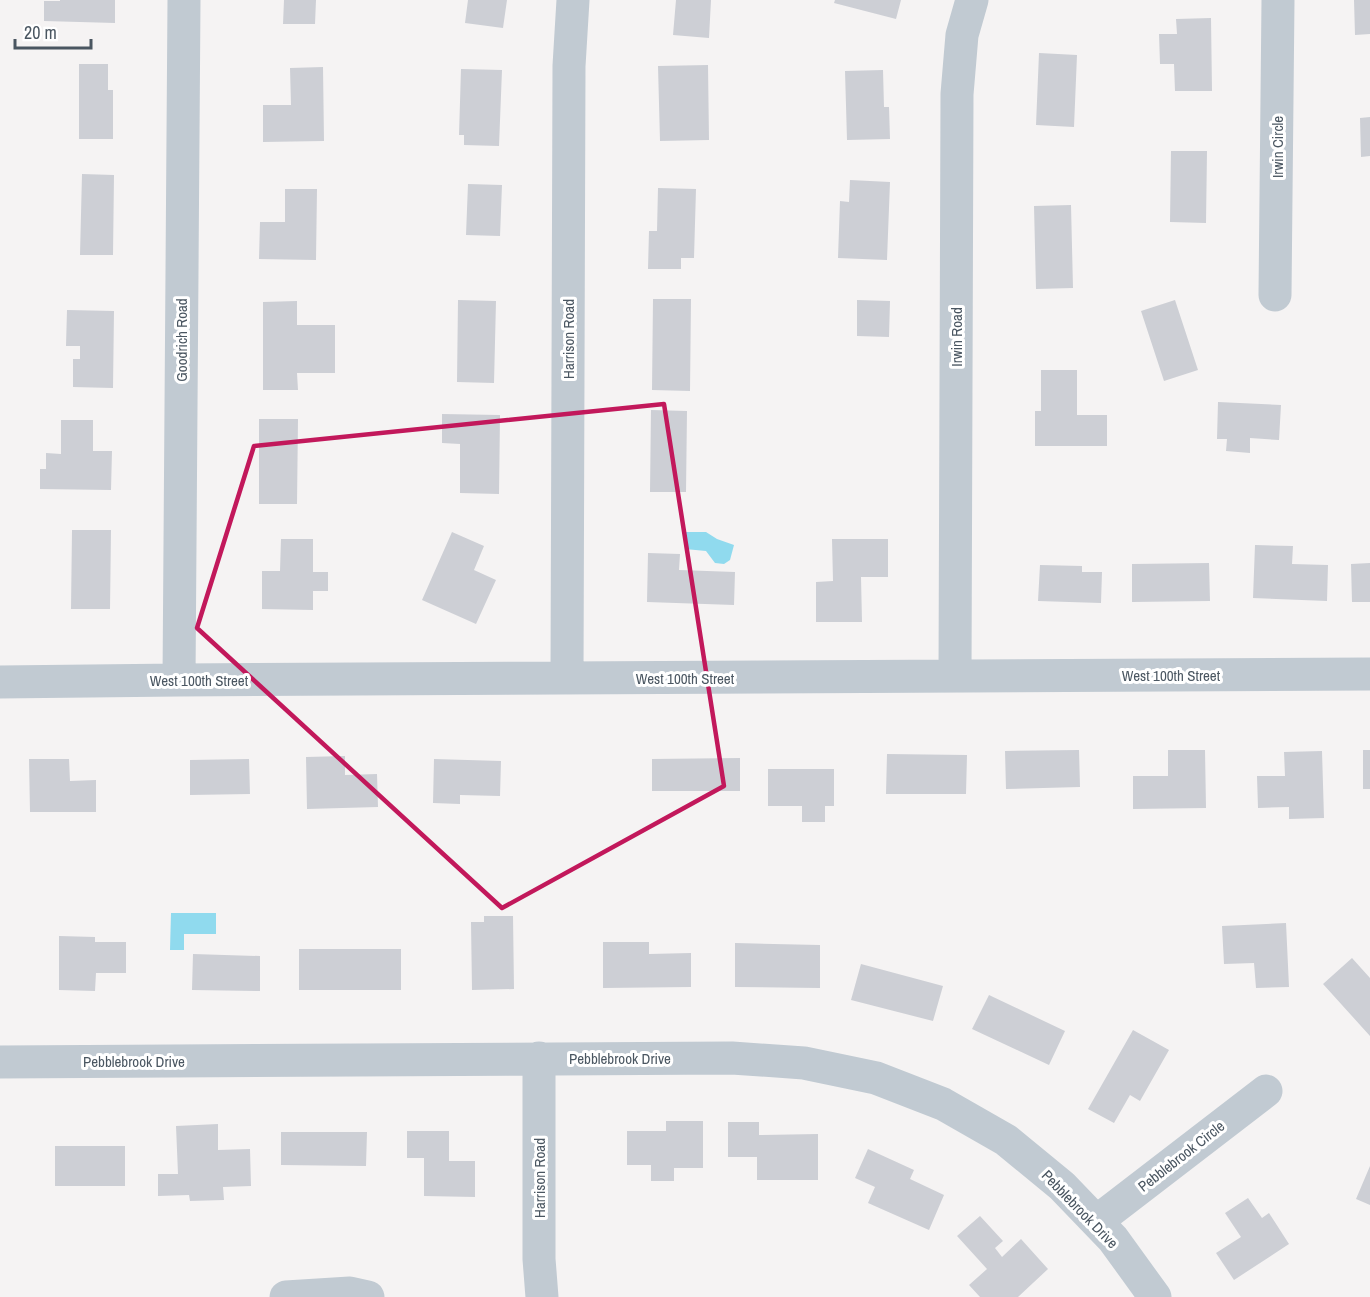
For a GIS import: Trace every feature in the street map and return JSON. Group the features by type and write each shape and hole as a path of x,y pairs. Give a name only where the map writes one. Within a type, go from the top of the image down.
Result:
{"street":[{"name":"Goodrich Road","path":"179,680 184,0"},
{"name":"Harrison Road","path":"567,678 569,66 573,0"},
{"name":"Irwin Road","path":"955,676 957,94 962,35 972,0"},
{"name":"Irwin Circle","path":"1275,295 1278,0"},
{"name":"West 100th Street","path":"0,682 1370,674"},
{"name":"Harrison Road","path":"539,1058 539,1259 542,1297"},
{"name":"Pebblebrook Drive","path":"0,1062 732,1058 804,1063 876,1078 943,1104 1006,1140 1062,1186 1097,1221 1155,1297"},
{"name":"Pebblebrook Circle","path":"1097,1221 1266,1091"},
{"path":"286,1297 350,1293 368,1297"}],"highlighted area":[{"path":"664,404 724,786 502,908 197,628 254,446"}],"water":[{"path":"686,532 706,532 734,545 730,560 724,564 715,563 706,551 685,549"},
{"path":"171,913 216,913 216,934 184,934 184,950 170,950"}],"building":[{"path":"115,0 115,23 44,21 44,1"},
{"path":"284,0 316,0 315,24 283,24"},
{"path":"468,0 507,0 503,28 465,23"},
{"path":"676,0 711,0 709,38 673,35"},
{"path":"835,0 901,0 896,19 834,3"},
{"path":"1354,0 1370,0 1370,34 1355,35"},
{"path":"1211,18 1212,91 1175,91 1174,64 1160,64 1159,34 1177,34 1176,19"},
{"path":"1039,53 1077,55 1074,127 1036,125"},
{"path":"79,64 108,64 108,90 113,90 113,139 79,139"},
{"path":"708,65 709,140 660,141 658,66"},
{"path":"323,67 324,141 263,142 263,105 291,105 290,68"},
{"path":"461,69 502,70 499,146 464,145 464,135 459,135"},
{"path":"883,70 884,107 889,107 890,139 847,140 845,71"},
{"path":"1370,117 1370,156 1361,157 1360,118"},
{"path":"1171,151 1207,151 1206,223 1170,222"},
{"path":"82,174 114,175 113,255 80,255"},
{"path":"850,180 890,182 887,260 838,258 840,201 849,202"},
{"path":"468,184 502,185 500,236 466,235"},
{"path":"658,188 696,189 694,258 681,258 681,269 648,269 649,231 657,231"},
{"path":"285,189 317,189 316,260 259,259 260,222 285,222"},
{"path":"1071,205 1073,288 1036,289 1034,206"},
{"path":"653,299 691,299 690,391 652,390"},
{"path":"458,300 496,301 494,383 457,382"},
{"path":"857,300 890,301 889,337 857,336"},
{"path":"1175,300 1198,370 1164,381 1141,311"},
{"path":"297,301 297,325 335,325 335,373 297,373 298,390 263,390 263,302"},
{"path":"67,310 114,311 113,388 73,387 73,359 80,359 80,346 66,346"},
{"path":"1041,370 1077,370 1077,415 1107,415 1107,446 1035,446 1035,411 1041,411"},
{"path":"1218,402 1281,405 1279,440 1250,438 1250,453 1226,451 1227,439 1217,439"},
{"path":"651,410 687,411 686,492 650,492"},
{"path":"442,414 500,415 499,494 460,493 460,444 442,443"},
{"path":"259,419 298,419 297,504 259,504"},
{"path":"61,420 93,420 93,451 112,451 111,490 40,489 40,469 46,469 46,453 61,454"},
{"path":"72,530 111,530 110,609 71,609"},
{"path":"452,532 484,546 474,570 496,580 476,624 422,600"},
{"path":"281,539 313,539 313,572 328,572 328,591 313,591 313,610 262,609 262,571 280,571"},
{"path":"832,539 888,539 888,577 861,577 862,622 816,622 816,582 833,581"},
{"path":"1255,545 1293,546 1292,564 1328,565 1327,601 1253,598"},
{"path":"648,553 680,554 679,570 735,572 734,605 647,602"},
{"path":"1209,563 1210,601 1132,602 1132,564"},
{"path":"1370,563 1370,602 1352,602 1351,564"},
{"path":"1040,565 1082,566 1082,572 1102,572 1101,603 1038,601"},
{"path":"1079,750 1080,787 1006,789 1005,751"},
{"path":"1168,750 1205,750 1206,808 1133,809 1133,776 1168,776"},
{"path":"1363,750 1370,750 1370,789 1363,789"},
{"path":"1322,751 1324,818 1289,819 1289,807 1258,808 1257,776 1285,776 1284,752"},
{"path":"887,754 967,755 966,794 886,794"},
{"path":"345,756 345,775 377,774 378,807 307,809 306,757"},
{"path":"740,758 740,791 652,791 652,759"},
{"path":"29,759 69,759 70,781 96,780 96,812 30,812"},
{"path":"249,759 250,794 190,795 190,760"},
{"path":"434,759 501,761 500,796 460,795 460,804 433,803"},
{"path":"768,769 834,769 834,806 825,806 825,822 802,822 802,806 768,806"},
{"path":"484,916 513,916 514,989 472,990 471,922 484,922"},
{"path":"1286,923 1289,987 1256,988 1254,963 1224,964 1222,926"},
{"path":"59,936 95,937 95,942 126,942 126,973 96,973 95,991 59,990"},
{"path":"603,942 649,942 649,954 691,953 691,987 603,988"},
{"path":"735,943 820,945 820,988 735,987"},
{"path":"299,949 401,949 401,990 299,990"},
{"path":"193,954 260,956 260,991 192,990"},
{"path":"1352,958 1370,978 1370,1036 1323,984"},
{"path":"861,964 943,986 933,1021 851,1000"},
{"path":"989,995 1065,1031 1049,1065 972,1029"},
{"path":"1133,1030 1169,1050 1140,1101 1130,1095 1114,1123 1088,1109"},
{"path":"666,1121 703,1121 703,1168 674,1168 674,1181 651,1181 651,1165 627,1165 627,1131 666,1131"},
{"path":"728,1122 759,1122 759,1135 818,1134 818,1180 757,1180 757,1157 728,1157"},
{"path":"218,1124 218,1150 250,1149 251,1186 223,1187 224,1200 190,1201 189,1195 158,1196 158,1174 178,1174 176,1126"},
{"path":"407,1131 449,1131 449,1161 475,1161 475,1197 424,1196 424,1158 407,1158"},
{"path":"281,1132 367,1132 366,1166 281,1165"},
{"path":"55,1146 125,1146 125,1186 55,1186"},
{"path":"868,1149 914,1170 910,1179 944,1195 929,1230 868,1203 875,1187 855,1178"},
{"path":"1370,1166 1370,1205 1356,1199"},
{"path":"1248,1198 1262,1218 1269,1213 1289,1244 1234,1280 1216,1253 1241,1237 1225,1213"},
{"path":"980,1216 1003,1241 995,1248 1002,1257 1021,1239 1048,1269 1018,1297 980,1297 969,1285 987,1269 957,1236"}]}
